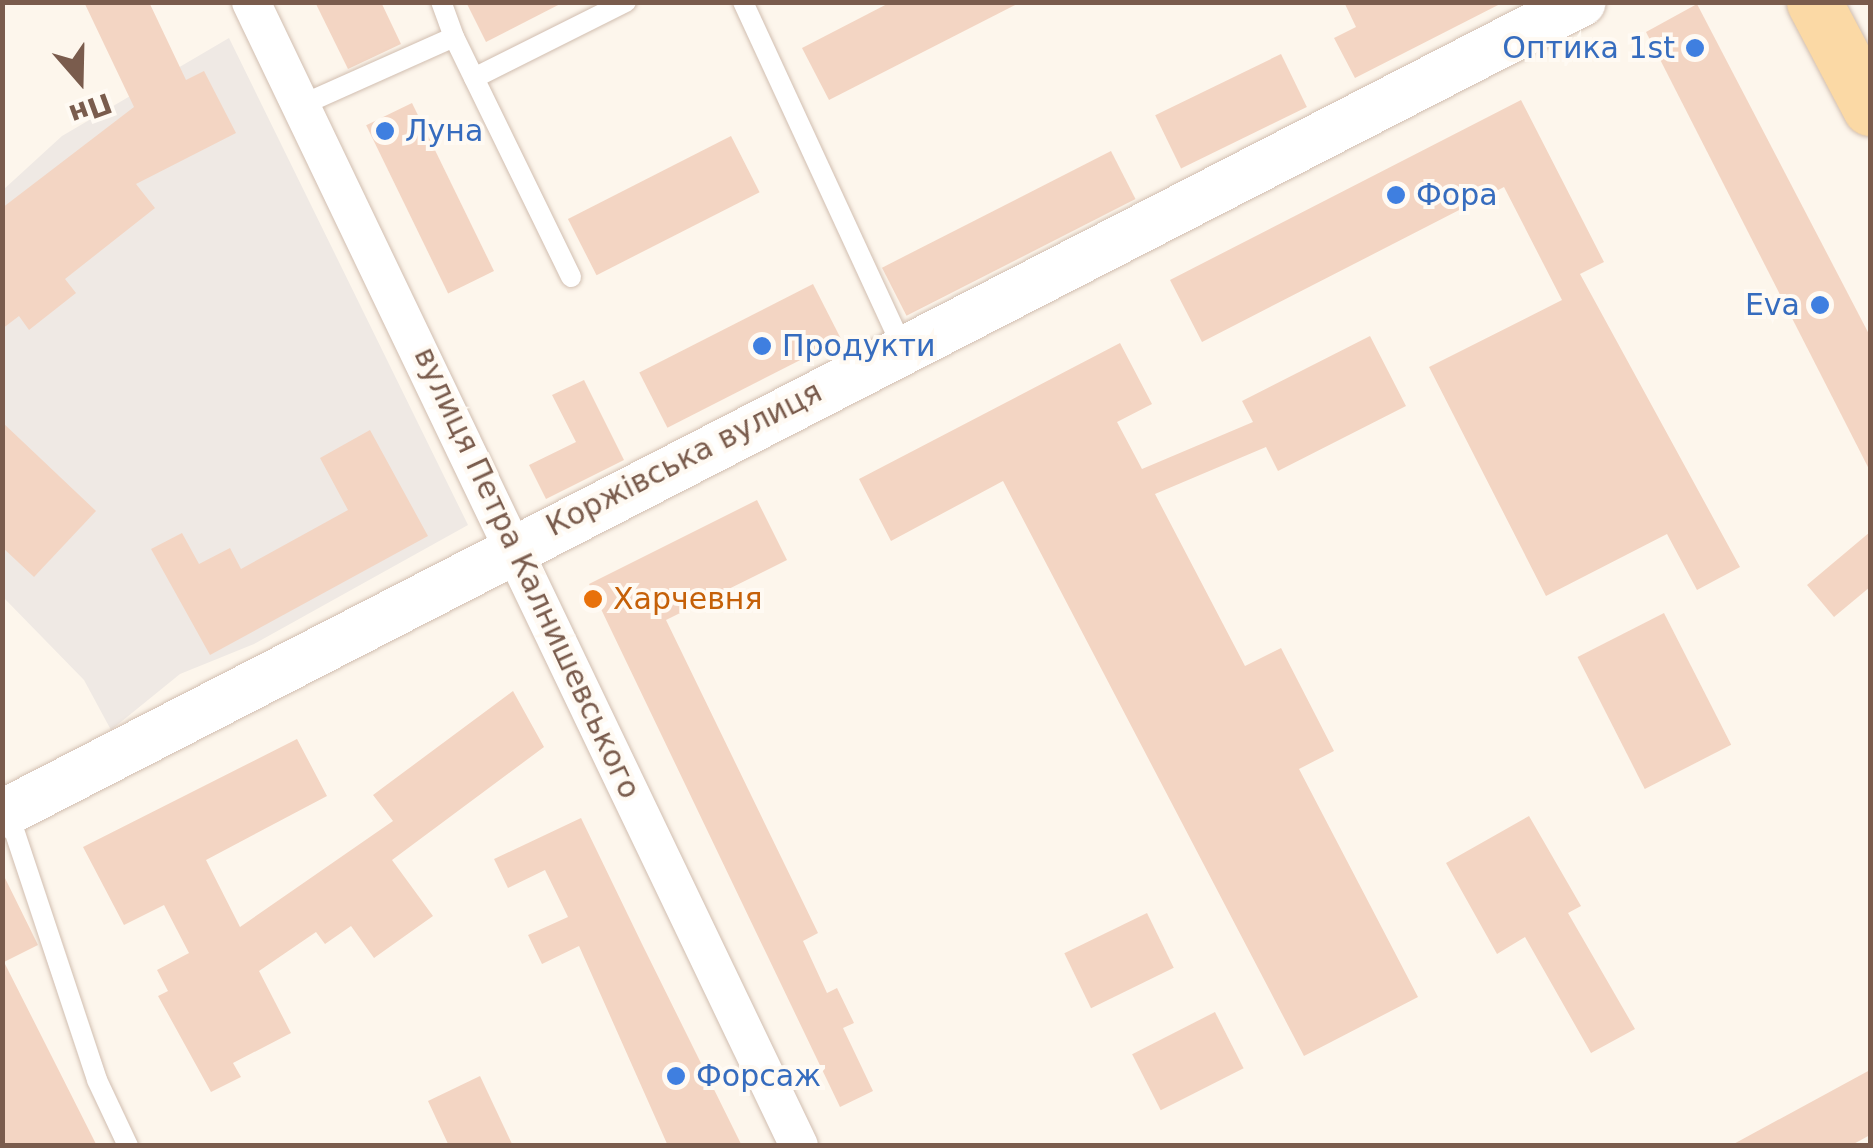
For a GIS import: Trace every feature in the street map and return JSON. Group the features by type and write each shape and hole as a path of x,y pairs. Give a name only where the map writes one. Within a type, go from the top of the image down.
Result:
{"main road":[{"path":"1814,2 1870,108"}],"street":[{"name":"вулиця Петра Калнишевського","path":"252,2 799,1146"},
{"name":"Коржівська вулиця","path":"5,813 514,546 1582,2"}],"lane":[{"path":"441,2 454,37 571,277"},
{"path":"474,78 626,2"},
{"path":"743,2 903,348"},
{"path":"304,104 454,37"},
{"path":"5,813 96,1080 128,1146"}],"shaded area":[{"path":"229,38 468,525 254,644 180,674 111,730 84,680 3,597 3,190 62,136"}],"building":[{"path":"84,2 149,2 186,80 204,71 236,133 136,184 155,208 65,279 76,293 29,330 19,316 2,329 2,208 134,107"},
{"path":"315,2 381,2 401,44 348,69"},
{"path":"466,2 564,2 486,42"},
{"path":"891,2 1021,2 829,100 802,48"},
{"path":"1344,2 1504,2 1355,78 1334,38 1356,27"},
{"path":"1697,4 1870,336 1870,471 1646,32"},
{"path":"1281,54 1307,107 1181,168 1155,115"},
{"path":"1521,100 1604,262 1580,274 1740,567 1697,590 1667,534 1546,596 1429,367 1562,300 1504,187 1202,342 1170,280"},
{"path":"412,103 494,271 448,293 366,125"},
{"path":"731,136 760,192 597,275 568,219"},
{"path":"1111,151 1136,199 907,316 882,268"},
{"path":"813,284 841,339 667,428 639,373"},
{"path":"1370,336 1406,406 1278,471 1266,447 1155,494 1245,666 1281,648 1334,751 1299,769 1418,997 1304,1056 1003,481 891,541 859,479 1120,343 1152,404 1117,422 1142,469 1253,422 1242,401"},
{"path":"584,380 624,460 546,499 529,465 576,442 552,395"},
{"path":"2,422 96,511 34,577 2,547"},
{"path":"370,430 428,536 210,655 151,549 182,533 199,564 230,548 241,569 348,510 320,458"},
{"path":"757,500 787,560 666,620 818,933 803,941 827,993 837,988 854,1023 843,1028 873,1091 840,1107 589,584"},
{"path":"1870,532 1870,587 1834,617 1807,585"},
{"path":"1664,613 1731,745 1645,789 1578,657"},
{"path":"513,691 544,747 392,860 433,916 374,958 351,926 325,944 316,932 259,971 291,1033 233,1063 241,1077 211,1092 158,996 168,991 157,970 189,953 164,905 124,925 83,847 297,739 327,796 206,860 240,927 393,821 373,795"},
{"path":"1529,816 1581,906 1568,913 1635,1029 1591,1053 1525,937 1497,954 1446,863"},
{"path":"581,818 742,1146 668,1146 579,946 542,964 528,935 568,917 545,870 508,888 494,859"},
{"path":"2,872 38,945 4,962 97,1146 2,1146"},
{"path":"1147,913 1174,968 1091,1008 1064,953"},
{"path":"1215,1012 1244,1068 1161,1110 1132,1054"},
{"path":"1870,1070 1870,1135 1850,1146 1730,1146"},
{"path":"480,1076 513,1146 449,1146 428,1101"}],"place":[{"name":"Оптика 1st","path":"1695,48"},
{"name":"Луна","path":"385,131"},
{"name":"Фора","path":"1396,195"},
{"name":"Eva","path":"1820,305"},
{"name":"Продукти","path":"762,346"},
{"name":"Харчевня","path":"593,599"},
{"name":"Форсаж","path":"676,1076"}]}
